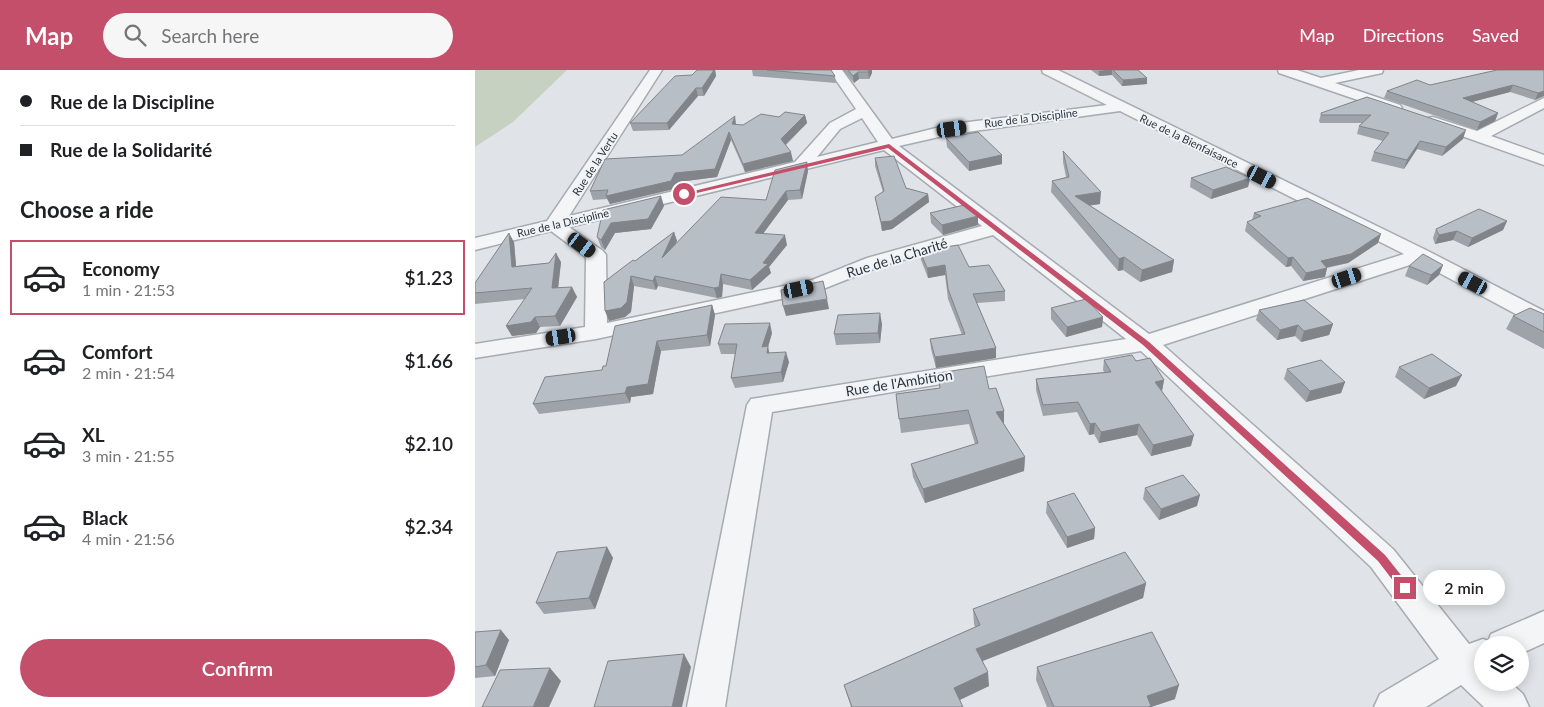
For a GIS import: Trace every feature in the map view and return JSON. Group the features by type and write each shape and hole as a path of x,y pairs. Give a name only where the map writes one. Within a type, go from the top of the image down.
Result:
{"street":[{"name":"Rue de la Vertu","path":"555,226 656,70"},
{"path":"835,70 889,146 1146,344 1382,558 1474,666"},
{"name":"Rue de la Bienfaisance","path":"1048,70 1421,255 1544,320"},
{"path":"1284,70 1404,111"},
{"path":"1319,82 1377,70"},
{"path":"1480,136 1544,102"},
{"name":"Rue de la Discipline","path":"475,244 801,165 889,146 952,129 1122,107"},
{"path":"801,165 835,126 864,111"},
{"path":"1423,117 1544,160"},
{"path":"555,226 596,255 596,332"},
{"name":"Rue de la Charité","path":"475,351 596,332 817,285 874,262 996,228"},
{"name":"Rue de l'Ambition","path":"706,707 760,405 1146,344 1421,255"},
{"path":"1522,636 1544,626"},
{"path":"1393,707 1474,673"},
{"path":"1496,691 1510,707"}],"green space":[{"path":"475,70 567,70 513,122 475,147"}],"building":[{"path":"697,70 714,70 702,88 696,88 667,123 630,123 675,76 692,75"},
{"path":"767,70 831,70 835,76"},
{"path":"848,70 869,70 868,72 858,72 853,76"},
{"path":"1113,70 1138,70 1147,78 1123,80"},
{"path":"1497,70 1544,70 1544,91 1538,93 1513,85 1463,98 1498,113 1480,122 1387,91 1417,80 1430,85"},
{"path":"1367,97 1466,130 1446,147 1420,141 1407,160 1374,152 1389,133 1359,126 1371,115 1322,115 1321,113"},
{"path":"785,112 805,115 781,139 791,152 743,164 729,132 715,169 675,173 671,181 606,196 608,190 590,191 605,159 682,155 735,116 732,124 743,125 761,114 779,117"},
{"path":"978,132 1002,155 969,162 946,138"},
{"path":"1063,151 1101,192 1075,196 1174,260 1142,270 1124,257 1119,259 1052,181 1069,177"},
{"path":"894,156 906,188 928,194 891,221 881,222 875,197 884,191 875,158"},
{"path":"807,162 800,190 786,191 755,233 785,235 763,263 768,264 750,280 721,274 719,287 714,288 655,276 653,281 631,276 627,302 621,308 605,311 604,282 633,260 635,261 674,232 662,258 721,197 766,200 775,170"},
{"path":"1226,167 1250,178 1213,190 1191,178"},
{"path":"661,196 648,219 611,223 601,240 597,237 603,210"},
{"path":"1307,198 1381,234 1351,254 1321,261 1327,268 1306,273 1293,257 1288,258 1247,222 1261,216 1254,213"},
{"path":"964,205 978,216 942,225 930,213"},
{"path":"1479,209 1507,221 1472,238 1457,231 1439,235 1436,229"},
{"path":"509,233 512,267 549,263 556,253 552,288 572,287 555,316 535,317 531,322 506,326 532,288 475,293 475,283"},
{"path":"958,245 969,267 989,265 1005,291 973,294 996,348 935,357 930,339 965,334 948,289 945,265 927,268 920,251"},
{"path":"1423,254 1443,265 1431,275 1409,266"},
{"path":"823,281 827,299 783,306 781,290"},
{"path":"1086,299 1103,317 1067,327 1051,308"},
{"path":"1304,300 1333,324 1304,331 1298,325 1280,330 1259,310"},
{"path":"712,305 707,335 657,341 648,384 627,387 625,393 533,404 545,377 602,370 603,366 606,366 615,326"},
{"path":"1530,308 1544,314 1544,332 1513,316"},
{"path":"880,313 878,333 834,334 838,315"},
{"path":"770,323 762,347 768,346 767,353 786,352 781,372 731,378 737,344 718,344 725,324"},
{"path":"1432,354 1462,375 1429,388 1399,367"},
{"path":"1132,355 1136,361 1150,358 1164,380 1155,382 1194,435 1153,445 1139,424 1101,432 1095,423 1090,424 1078,402 1043,405 1036,379 1111,372 1104,360"},
{"path":"1321,360 1345,382 1310,391 1287,369"},
{"path":"984,366 989,389 996,388 1004,411 996,412 1025,457 923,489 911,464 978,443 968,410 899,419 896,394 940,388 938,373"},
{"path":"1183,475 1200,495 1161,509 1145,488"},
{"path":"1074,493 1095,528 1067,537 1047,502"},
{"path":"607,547 589,598 536,603 557,552"},
{"path":"1125,552 1146,583 976,649 988,672 954,688 963,707 852,707 844,685 980,625 973,609"},
{"path":"501,630 486,665 475,667 475,632"},
{"path":"1152,632 1179,685 1147,696 1151,706 1148,707 1054,707 1037,667"},
{"path":"684,654 672,707 594,707 608,661"},
{"path":"550,668 533,707 482,707 500,670"}],"route":[{"path":"684,194 801,165 889,146 1146,344 1382,558 1405,588"}]}
